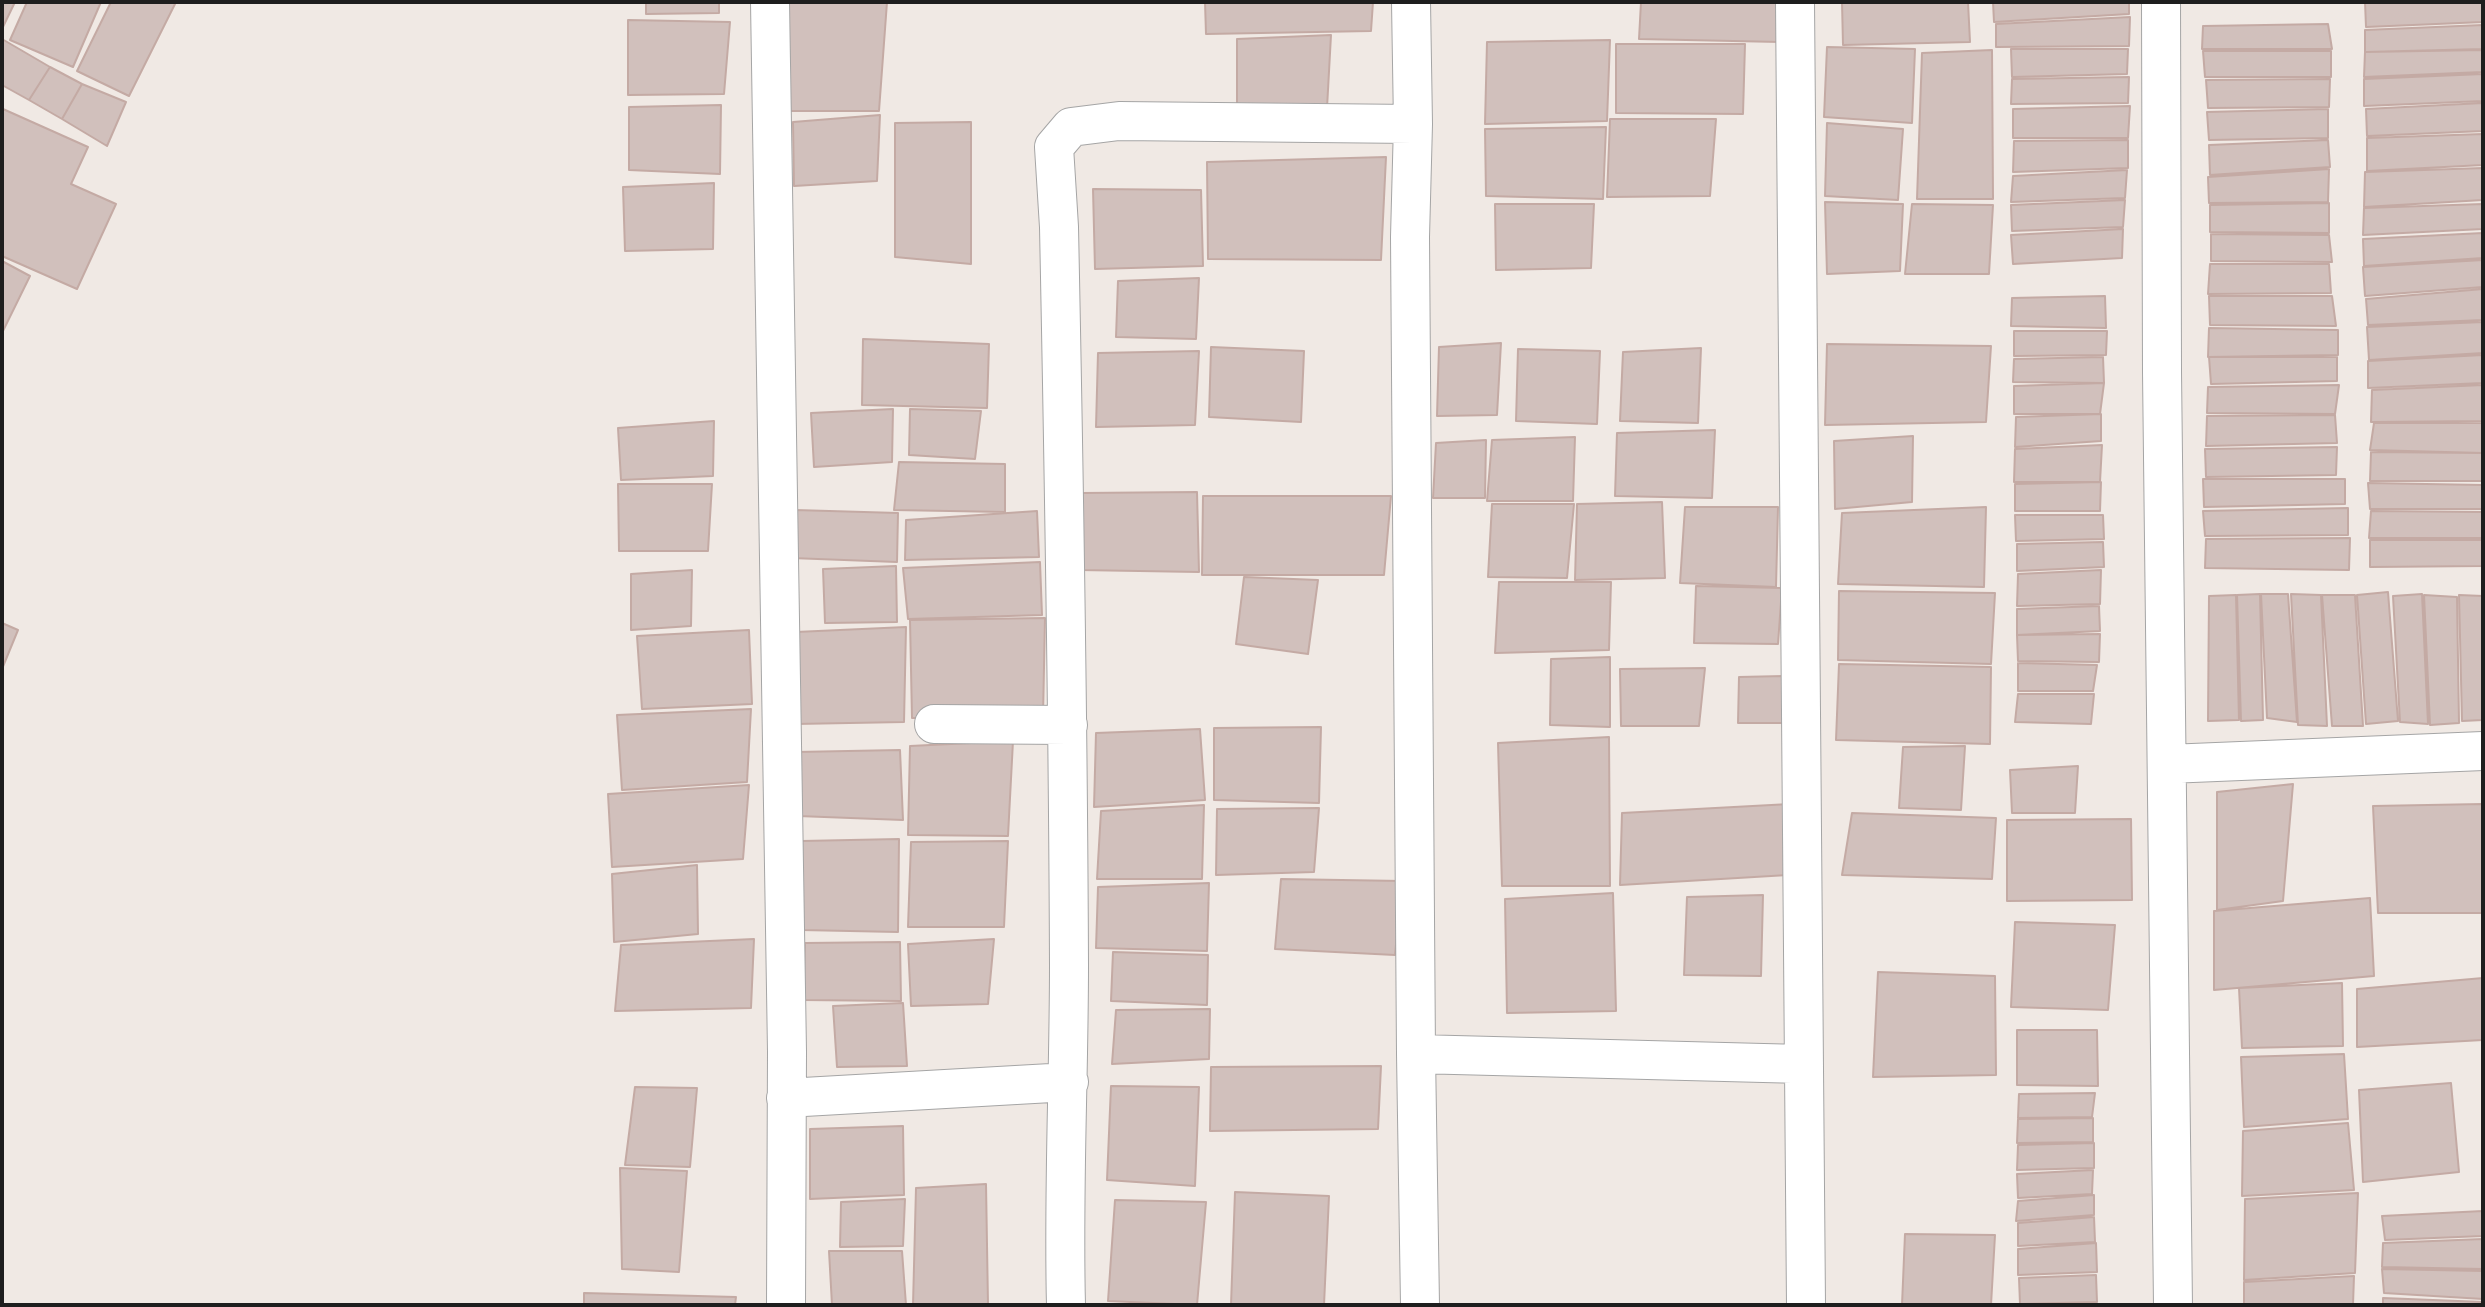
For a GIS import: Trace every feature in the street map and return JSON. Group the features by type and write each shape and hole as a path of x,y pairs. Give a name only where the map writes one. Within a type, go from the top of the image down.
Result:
{"street":[{"path":"770,2 786,1098 786,1305"},
{"path":"1411,2 1413,124 1410,251 1420,1305"},
{"path":"1795,2 1806,1305"},
{"path":"2161,2 2162,372 2173,1305"},
{"path":"1066,1305 1069,1082 1068,725 1059,227 1054,147 1071,127 1119,121 1413,124"},
{"path":"934,724 1068,725"},
{"path":"2168,764 2483,751"},
{"path":"1416,1054 1802,1064"},
{"path":"786,1098 1069,1082"}],"building":[{"path":"2,2 15,2 2,29"},
{"path":"27,2 101,2 73,67 10,40"},
{"path":"111,2 176,2 129,96 77,71"},
{"path":"646,2 719,2 719,13 646,14"},
{"path":"784,2 887,2 879,111 786,111"},
{"path":"1205,2 1373,2 1371,31 1206,34"},
{"path":"1641,2 1780,2 1780,42 1639,39"},
{"path":"1842,2 1968,2 1970,42 1843,45"},
{"path":"1993,2 2129,2 2129,14 1994,22"},
{"path":"2365,2 2483,2 2483,22 2366,27"},
{"path":"2130,17 2129,46 1996,47 1996,24"},
{"path":"628,20 730,22 724,94 628,95"},
{"path":"2328,24 2332,49 2202,49 2203,26"},
{"path":"2483,25 2483,49 2365,52 2365,30"},
{"path":"1331,35 1327,108 1237,104 1237,39"},
{"path":"2,39 50,67 29,100 2,85"},
{"path":"1610,40 1607,121 1485,124 1487,42"},
{"path":"1616,44 1745,44 1743,114 1616,113"},
{"path":"1827,47 1915,49 1912,123 1824,117"},
{"path":"2011,49 2128,49 2127,74 2012,77"},
{"path":"1992,50 1993,199 1917,199 1922,53"},
{"path":"2483,50 2483,72 2364,77 2365,52"},
{"path":"2203,51 2331,51 2331,77 2205,77"},
{"path":"50,67 82,84 62,119 29,100"},
{"path":"2483,74 2483,101 2364,106 2364,79"},
{"path":"2129,77 2128,103 2011,104 2012,79"},
{"path":"2330,79 2329,107 2208,108 2206,80"},
{"path":"82,84 126,102 107,146 62,119"},
{"path":"2483,103 2483,131 2367,136 2366,109"},
{"path":"721,105 720,174 629,170 629,107"},
{"path":"2130,106 2128,138 2013,138 2013,109"},
{"path":"3,109 88,147 71,184 116,204 77,289 2,256"},
{"path":"2328,109 2328,138 2209,140 2207,112"},
{"path":"880,115 877,181 794,186 793,122"},
{"path":"1610,119 1716,119 1710,196 1607,197"},
{"path":"971,122 971,264 895,257 895,123"},
{"path":"1827,123 1903,129 1898,200 1825,196"},
{"path":"1606,127 1603,199 1486,196 1485,129"},
{"path":"2483,134 2483,165 2367,171 2367,138"},
{"path":"2128,140 2128,168 2013,172 2014,141"},
{"path":"2328,140 2330,167 2210,175 2209,145"},
{"path":"1386,157 1381,260 1208,259 1207,162"},
{"path":"2483,168 2483,200 2364,207 2365,172"},
{"path":"2329,169 2328,202 2209,203 2208,177"},
{"path":"2127,170 2125,198 2011,202 2013,176"},
{"path":"714,183 713,249 625,251 623,187"},
{"path":"1093,189 1201,190 1203,266 1095,269"},
{"path":"2125,200 2123,227 2012,231 2011,205"},
{"path":"1825,202 1903,204 1900,271 1827,274"},
{"path":"2329,203 2329,233 2210,232 2210,205"},
{"path":"1495,204 1594,204 1591,268 1496,270"},
{"path":"1912,204 1993,205 1989,274 1905,274"},
{"path":"2483,204 2483,229 2363,235 2364,208"},
{"path":"2123,229 2122,258 2013,264 2011,235"},
{"path":"2483,233 2483,258 2364,266 2363,239"},
{"path":"2211,234 2329,235 2332,262 2211,261"},
{"path":"2483,260 2483,287 2365,296 2363,267"},
{"path":"2,261 30,276 2,333"},
{"path":"2210,264 2329,264 2331,293 2208,294"},
{"path":"1199,278 1196,339 1116,337 1118,281"},
{"path":"2483,289 2483,320 2368,325 2366,299"},
{"path":"2105,296 2106,328 2011,326 2012,298"},
{"path":"2209,296 2332,296 2336,326 2210,325"},
{"path":"2483,322 2483,353 2369,360 2367,327"},
{"path":"2209,328 2338,330 2338,355 2208,357"},
{"path":"2014,331 2107,331 2106,355 2014,356"},
{"path":"863,339 989,344 987,408 862,405"},
{"path":"1501,343 1497,415 1437,416 1439,347"},
{"path":"1827,344 1991,346 1986,422 1825,425"},
{"path":"1211,347 1304,351 1301,422 1209,417"},
{"path":"1701,348 1698,423 1620,421 1623,352"},
{"path":"1518,349 1600,351 1597,424 1516,421"},
{"path":"1199,351 1195,425 1096,427 1098,353"},
{"path":"2483,355 2483,383 2368,388 2368,361"},
{"path":"2103,357 2104,383 2013,382 2014,359"},
{"path":"2209,357 2337,357 2337,381 2211,384"},
{"path":"2104,383 2100,414 2014,414 2014,386"},
{"path":"2339,385 2335,414 2207,413 2208,387"},
{"path":"2483,385 2483,421 2371,422 2372,390"},
{"path":"893,409 892,462 814,467 811,413"},
{"path":"910,409 981,411 975,459 909,455"},
{"path":"2101,414 2101,441 2015,447 2016,417"},
{"path":"2335,415 2337,443 2206,446 2207,416"},
{"path":"714,421 713,476 621,480 618,428"},
{"path":"2374,423 2483,423 2483,453 2370,450"},
{"path":"1715,430 1712,498 1615,496 1617,433"},
{"path":"1913,436 1912,502 1835,509 1834,441"},
{"path":"1575,437 1573,501 1487,501 1492,440"},
{"path":"1486,440 1485,498 1433,498 1436,443"},
{"path":"2102,445 2100,482 2014,482 2015,449"},
{"path":"2337,447 2336,475 2206,477 2205,449"},
{"path":"2371,452 2483,453 2483,481 2370,481"},
{"path":"899,462 1005,464 1005,512 894,510"},
{"path":"2203,479 2345,479 2345,504 2204,507"},
{"path":"2101,482 2100,511 2015,511 2015,484"},
{"path":"2368,483 2483,485 2483,509 2370,509"},
{"path":"618,484 712,484 708,551 619,551"},
{"path":"1197,492 1199,572 1079,570 1082,493"},
{"path":"1203,496 1391,496 1384,575 1202,575"},
{"path":"1662,502 1665,578 1575,580 1577,504"},
{"path":"1492,504 1574,504 1567,578 1488,577"},
{"path":"1685,507 1778,507 1776,587 1680,583"},
{"path":"1986,507 1984,587 1838,584 1842,513"},
{"path":"2348,508 2348,535 2205,536 2203,511"},
{"path":"795,510 898,513 897,562 791,558"},
{"path":"1037,511 1039,557 905,560 906,520"},
{"path":"2371,511 2483,512 2483,538 2369,538"},
{"path":"2015,515 2103,515 2104,539 2016,541"},
{"path":"2350,538 2349,570 2205,568 2206,539"},
{"path":"2370,540 2483,540 2483,566 2370,567"},
{"path":"2103,542 2104,567 2017,571 2017,544"},
{"path":"1040,562 1042,615 908,619 903,568"},
{"path":"896,566 897,622 825,623 823,569"},
{"path":"692,570 691,626 631,630 631,574"},
{"path":"2101,570 2100,604 2017,606 2018,574"},
{"path":"1244,577 1318,580 1308,654 1236,644"},
{"path":"1499,582 1611,582 1609,650 1495,653"},
{"path":"1696,586 1782,588 1778,644 1694,643"},
{"path":"1839,591 1995,593 1991,664 1838,660"},
{"path":"2388,592 2398,721 2366,724 2357,595"},
{"path":"2260,594 2263,720 2241,721 2237,595"},
{"path":"2261,594 2288,594 2297,722 2267,718"},
{"path":"2291,594 2321,595 2327,726 2298,725"},
{"path":"2422,594 2428,724 2400,722 2393,596"},
{"path":"2236,595 2239,720 2208,721 2209,596"},
{"path":"2322,595 2355,595 2363,726 2332,726"},
{"path":"2424,595 2457,597 2459,723 2430,725"},
{"path":"2459,595 2483,596 2483,720 2462,721"},
{"path":"2099,606 2100,631 2017,635 2017,609"},
{"path":"1045,618 1043,717 912,718 910,620"},
{"path":"2,623 18,630 2,669"},
{"path":"906,627 904,722 795,724 796,632"},
{"path":"749,630 752,704 642,709 637,636"},
{"path":"2100,634 2099,662 2018,661 2017,635"},
{"path":"1610,657 1610,727 1550,725 1551,659"},
{"path":"2018,663 2097,665 2093,691 2018,691"},
{"path":"1839,664 1991,667 1990,744 1836,740"},
{"path":"1705,668 1699,726 1621,726 1620,669"},
{"path":"1784,676 1785,723 1738,723 1739,677"},
{"path":"2018,694 2094,694 2091,724 2015,722"},
{"path":"751,709 747,782 622,790 617,715"},
{"path":"1321,727 1319,803 1214,800 1214,728"},
{"path":"1200,729 1205,800 1094,807 1096,733"},
{"path":"1609,737 1610,886 1502,886 1498,743"},
{"path":"1013,741 1008,836 908,835 910,746"},
{"path":"1965,746 1961,810 1899,808 1903,747"},
{"path":"900,750 903,820 798,816 796,752"},
{"path":"2078,766 2075,813 2012,813 2010,770"},
{"path":"2293,784 2283,901 2217,910 2217,792"},
{"path":"749,785 743,859 612,867 608,794"},
{"path":"1790,804 1788,875 1620,885 1622,813"},
{"path":"2483,804 2483,913 2378,913 2373,806"},
{"path":"1204,805 1202,879 1097,879 1101,811"},
{"path":"1319,808 1314,872 1216,875 1217,809"},
{"path":"1852,813 1996,818 1992,879 1842,875"},
{"path":"2131,819 2132,900 2007,901 2007,820"},
{"path":"899,839 898,932 801,930 802,841"},
{"path":"1008,841 1004,927 908,927 911,842"},
{"path":"697,865 698,934 614,942 612,874"},
{"path":"1281,879 1402,881 1395,955 1275,949"},
{"path":"1209,883 1207,951 1096,948 1098,887"},
{"path":"1613,893 1616,1011 1507,1013 1505,899"},
{"path":"1763,895 1761,976 1684,975 1687,897"},
{"path":"2370,898 2374,976 2214,990 2214,911"},
{"path":"2015,922 2115,925 2108,1010 2011,1007"},
{"path":"754,939 751,1008 615,1011 621,945"},
{"path":"994,939 988,1004 911,1006 908,944"},
{"path":"900,942 901,1001 803,1000 805,943"},
{"path":"1113,952 1208,955 1207,1005 1111,1001"},
{"path":"1878,972 1995,976 1996,1075 1873,1077"},
{"path":"2483,978 2483,1040 2357,1047 2357,989"},
{"path":"2342,983 2343,1046 2242,1048 2239,988"},
{"path":"903,1003 907,1066 837,1067 833,1006"},
{"path":"1210,1009 1209,1059 1112,1064 1116,1010"},
{"path":"2017,1030 2097,1030 2098,1086 2017,1085"},
{"path":"2344,1054 2348,1119 2244,1127 2241,1057"},
{"path":"1381,1066 1378,1129 1210,1131 1211,1067"},
{"path":"2451,1083 2459,1172 2363,1182 2359,1090"},
{"path":"1111,1086 1199,1087 1195,1186 1107,1180"},
{"path":"635,1087 697,1088 690,1167 625,1165"},
{"path":"2095,1093 2092,1117 2018,1118 2019,1094"},
{"path":"2093,1118 2093,1142 2017,1143 2018,1119"},
{"path":"2348,1123 2354,1190 2242,1196 2243,1131"},
{"path":"903,1126 904,1195 810,1199 810,1129"},
{"path":"2094,1143 2094,1168 2017,1170 2018,1145"},
{"path":"620,1168 687,1171 679,1272 622,1269"},
{"path":"2093,1170 2092,1194 2018,1198 2017,1174"},
{"path":"986,1184 988,1305 913,1305 916,1188"},
{"path":"1235,1192 1329,1196 1324,1305 1231,1305"},
{"path":"2358,1193 2355,1273 2244,1280 2245,1199"},
{"path":"2094,1195 2094,1215 2016,1221 2018,1201"},
{"path":"905,1199 903,1246 840,1247 841,1202"},
{"path":"1115,1200 1206,1202 1197,1305 1108,1301"},
{"path":"2483,1211 2483,1236 2385,1240 2382,1216"},
{"path":"2094,1217 2095,1242 2018,1246 2018,1223"},
{"path":"1905,1234 1995,1235 1991,1305 1902,1305"},
{"path":"2483,1239 2483,1269 2382,1267 2383,1243"},
{"path":"2096,1243 2097,1272 2018,1275 2018,1249"},
{"path":"829,1251 902,1251 906,1305 832,1305"},
{"path":"2382,1269 2483,1271 2483,1299 2384,1293"},
{"path":"2096,1275 2097,1302 2020,1304 2019,1278"},
{"path":"2354,1276 2353,1305 2244,1305 2244,1282"},
{"path":"584,1293 736,1297 735,1305 584,1305"},
{"path":"2383,1298 2483,1302 2483,1305 2383,1305"}]}
